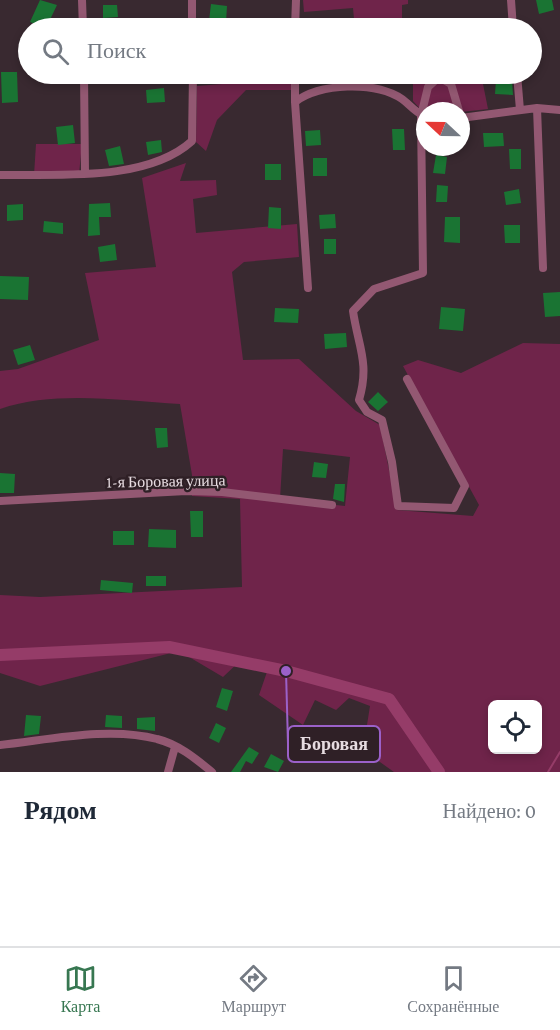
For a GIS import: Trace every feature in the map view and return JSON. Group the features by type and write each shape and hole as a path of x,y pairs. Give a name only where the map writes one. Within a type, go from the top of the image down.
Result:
{"street":[{"path":"82,0 83,18"},
{"path":"192,0 192,18"},
{"path":"296,0 296,18"},
{"path":"511,0 512,18"},
{"path":"84,84 85,173"},
{"path":"0,175 85,173 133,168 179,152 192,141 193,84"},
{"path":"295,84 308,288"},
{"path":"425,102 428,87 431,84"},
{"path":"451,84 456,102"},
{"path":"518,84 520,111"},
{"path":"295,102 307,92 333,86 376,90 400,98 416,111"},
{"path":"537,108 543,268"},
{"path":"470,117 537,108 560,110"},
{"path":"407,380 465,486 453,508 398,506 392,462 382,420 367,412 359,400 363,385 364,351 357,336 353,311 374,289 423,273 423,156"},
{"name":"1-я Боровая улица","path":"0,501 186,491 222,492 332,505"},
{"path":"0,745 104,734 157,739 190,754 212,772"},
{"path":"168,772 176,747"}],"shaded area":[{"path":"303,0 408,0 408,4 402,5 402,18 354,18 353,8 304,12"},
{"path":"297,84 297,90 246,90 217,120 206,151 196,142 197,86"},
{"path":"413,84 483,84 488,109 470,111 470,102 416,102 416,104 413,101"},
{"path":"36,144 82,144 79,174 34,175"},
{"path":"186,163 180,181 216,180 217,195 193,199 196,233 297,224 299,257 244,262 232,272 243,360 299,359 356,411 380,425 397,510 473,516 479,505 403,366 418,360 461,373 523,343 560,344 560,772 394,772 363,750 370,706 349,698 336,710 315,700 303,725 259,695 268,669 240,661 223,677 179,651 40,686 0,673 0,595 40,597 242,587 240,499 192,496 192,475 180,404 66,398 21,403 0,409 0,371 18,369 99,340 85,273 156,267 142,178","holes":["283,449 350,457 345,506 280,499"]}],"building":[{"path":"40,0 57,5 51,18 32,18"},
{"path":"536,0 552,0 554,10 539,14"},
{"path":"211,4 227,6 226,18 209,18"},
{"path":"103,5 117,5 118,17 103,18"},
{"path":"1,72 17,72 18,102 2,103"},
{"path":"496,84 512,84 513,95 495,94"},
{"path":"164,88 165,102 147,103 146,90"},
{"path":"73,125 75,143 58,145 56,127"},
{"path":"392,129 404,129 405,150 393,150"},
{"path":"320,130 321,145 306,146 305,131"},
{"path":"483,133 503,133 504,146 484,147"},
{"path":"161,140 162,152 148,155 146,142"},
{"path":"120,146 124,164 109,166 105,150"},
{"path":"509,149 521,149 521,169 510,169"},
{"path":"436,156 447,157 445,174 433,173"},
{"path":"313,158 327,158 327,176 313,176"},
{"path":"265,164 281,164 281,180 265,180"},
{"path":"437,185 448,186 447,202 436,202"},
{"path":"519,189 521,203 506,205 504,192"},
{"path":"110,203 111,217 99,217 100,235 88,236 89,204"},
{"path":"23,204 23,220 7,221 7,205"},
{"path":"269,207 281,208 281,229 268,228"},
{"path":"335,214 336,228 320,229 319,215"},
{"path":"445,217 460,217 460,243 444,242"},
{"path":"44,221 63,223 63,234 43,232"},
{"path":"504,225 520,225 520,243 505,243"},
{"path":"324,239 336,239 336,254 324,254"},
{"path":"115,244 117,260 100,262 98,247"},
{"path":"0,276 29,277 28,300 0,299"},
{"path":"560,292 560,316 545,317 543,293"},
{"path":"441,307 465,309 463,331 439,329"},
{"path":"275,308 299,309 298,323 274,322"},
{"path":"346,333 347,347 325,349 324,334"},
{"path":"30,345 35,360 18,365 13,350"},
{"path":"378,392 388,402 378,411 368,402"},
{"path":"155,428 167,428 168,447 157,448"},
{"path":"314,462 328,464 326,478 312,477"},
{"path":"0,473 15,474 14,493 0,493"},
{"path":"335,484 345,484 344,502 333,499"},
{"path":"190,511 203,511 203,537 191,537"},
{"path":"149,529 176,530 176,548 148,547"},
{"path":"113,531 134,531 134,545 113,545"},
{"path":"146,576 166,576 166,586 146,586"},
{"path":"101,580 133,583 132,593 100,590"},
{"path":"222,688 233,691 227,711 216,707"},
{"path":"26,715 41,716 39,734 24,736"},
{"path":"106,715 122,716 122,728 105,727"},
{"path":"155,717 155,731 137,729 137,718"},
{"path":"216,723 226,728 219,743 209,738"},
{"path":"249,747 259,753 252,764 246,761 240,772 231,772"},
{"path":"271,754 284,761 278,772 264,767"}],"waterway":[{"path":"0,655 169,647 286,671 389,699 439,772"},
{"path":"548,772 560,752"}],"place":[{"name":"Боровая","path":"286,671"}]}
